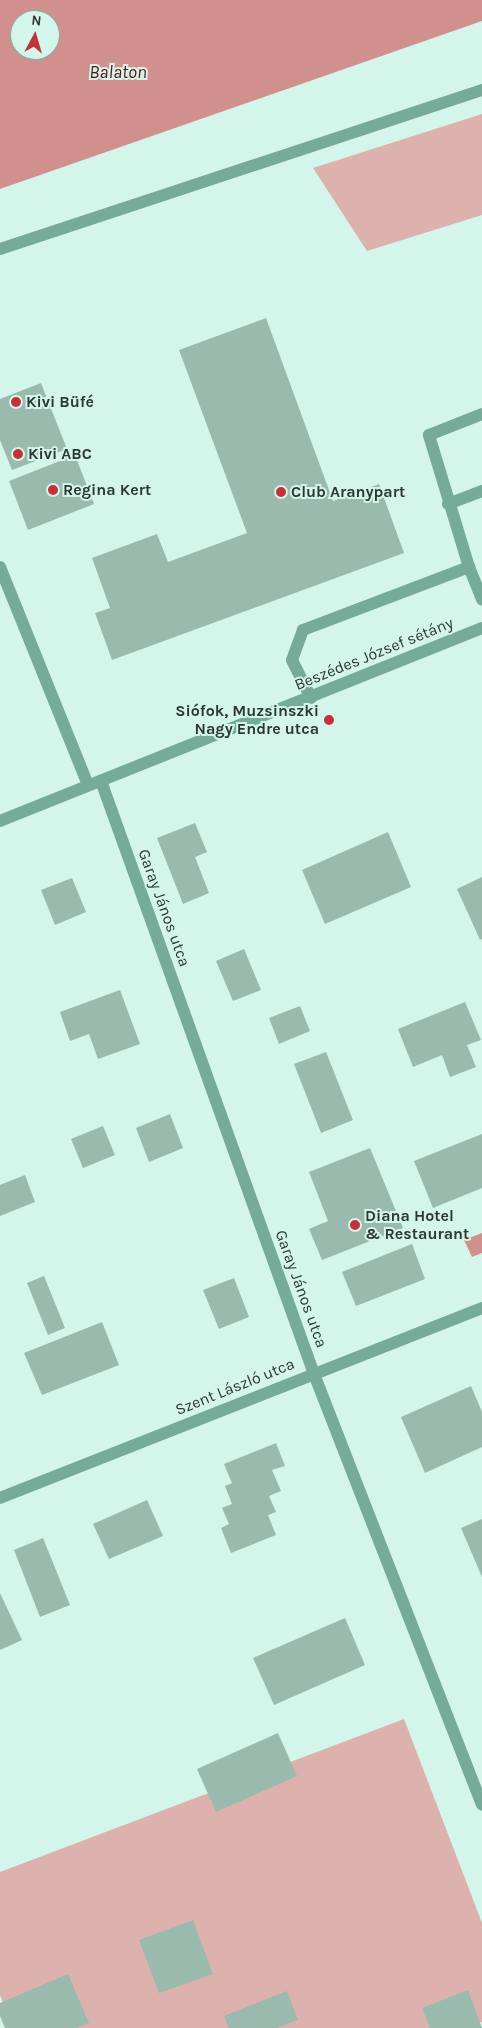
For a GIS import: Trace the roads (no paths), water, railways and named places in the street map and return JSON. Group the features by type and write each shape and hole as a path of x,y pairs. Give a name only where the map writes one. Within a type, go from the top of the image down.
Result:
{"street":[{"path":"0,249 482,90"},
{"path":"482,414 429,435 448,504 482,600"},
{"path":"448,504 482,491"},
{"path":"311,698 292,660 303,630 469,566"},
{"path":"0,567 88,785"},
{"name":"Beszédes József sétány","path":"0,821 482,628"},
{"name":"Garay János utca","path":"101,781 314,1374 482,1804"},
{"name":"Szent László utca","path":"0,1498 482,1308"}],"water":[{"name":"Balaton","path":"0,0 482,0 482,21 0,189"},
{"path":"482,1233 482,1253 472,1257 464,1240"}],"place":[{"name":"Kivi Büfé","path":"16,402"},
{"name":"Kivi ABC","path":"18,454"},
{"name":"Regina Kert","path":"53,490"},
{"name":"Club Aranypart","path":"281,492"},
{"name":"Siófok, Muzsinszki Nagy Endre utca","path":"329,720"},
{"name":"Diana Hotel & Restaurant","path":"355,1225"}]}
